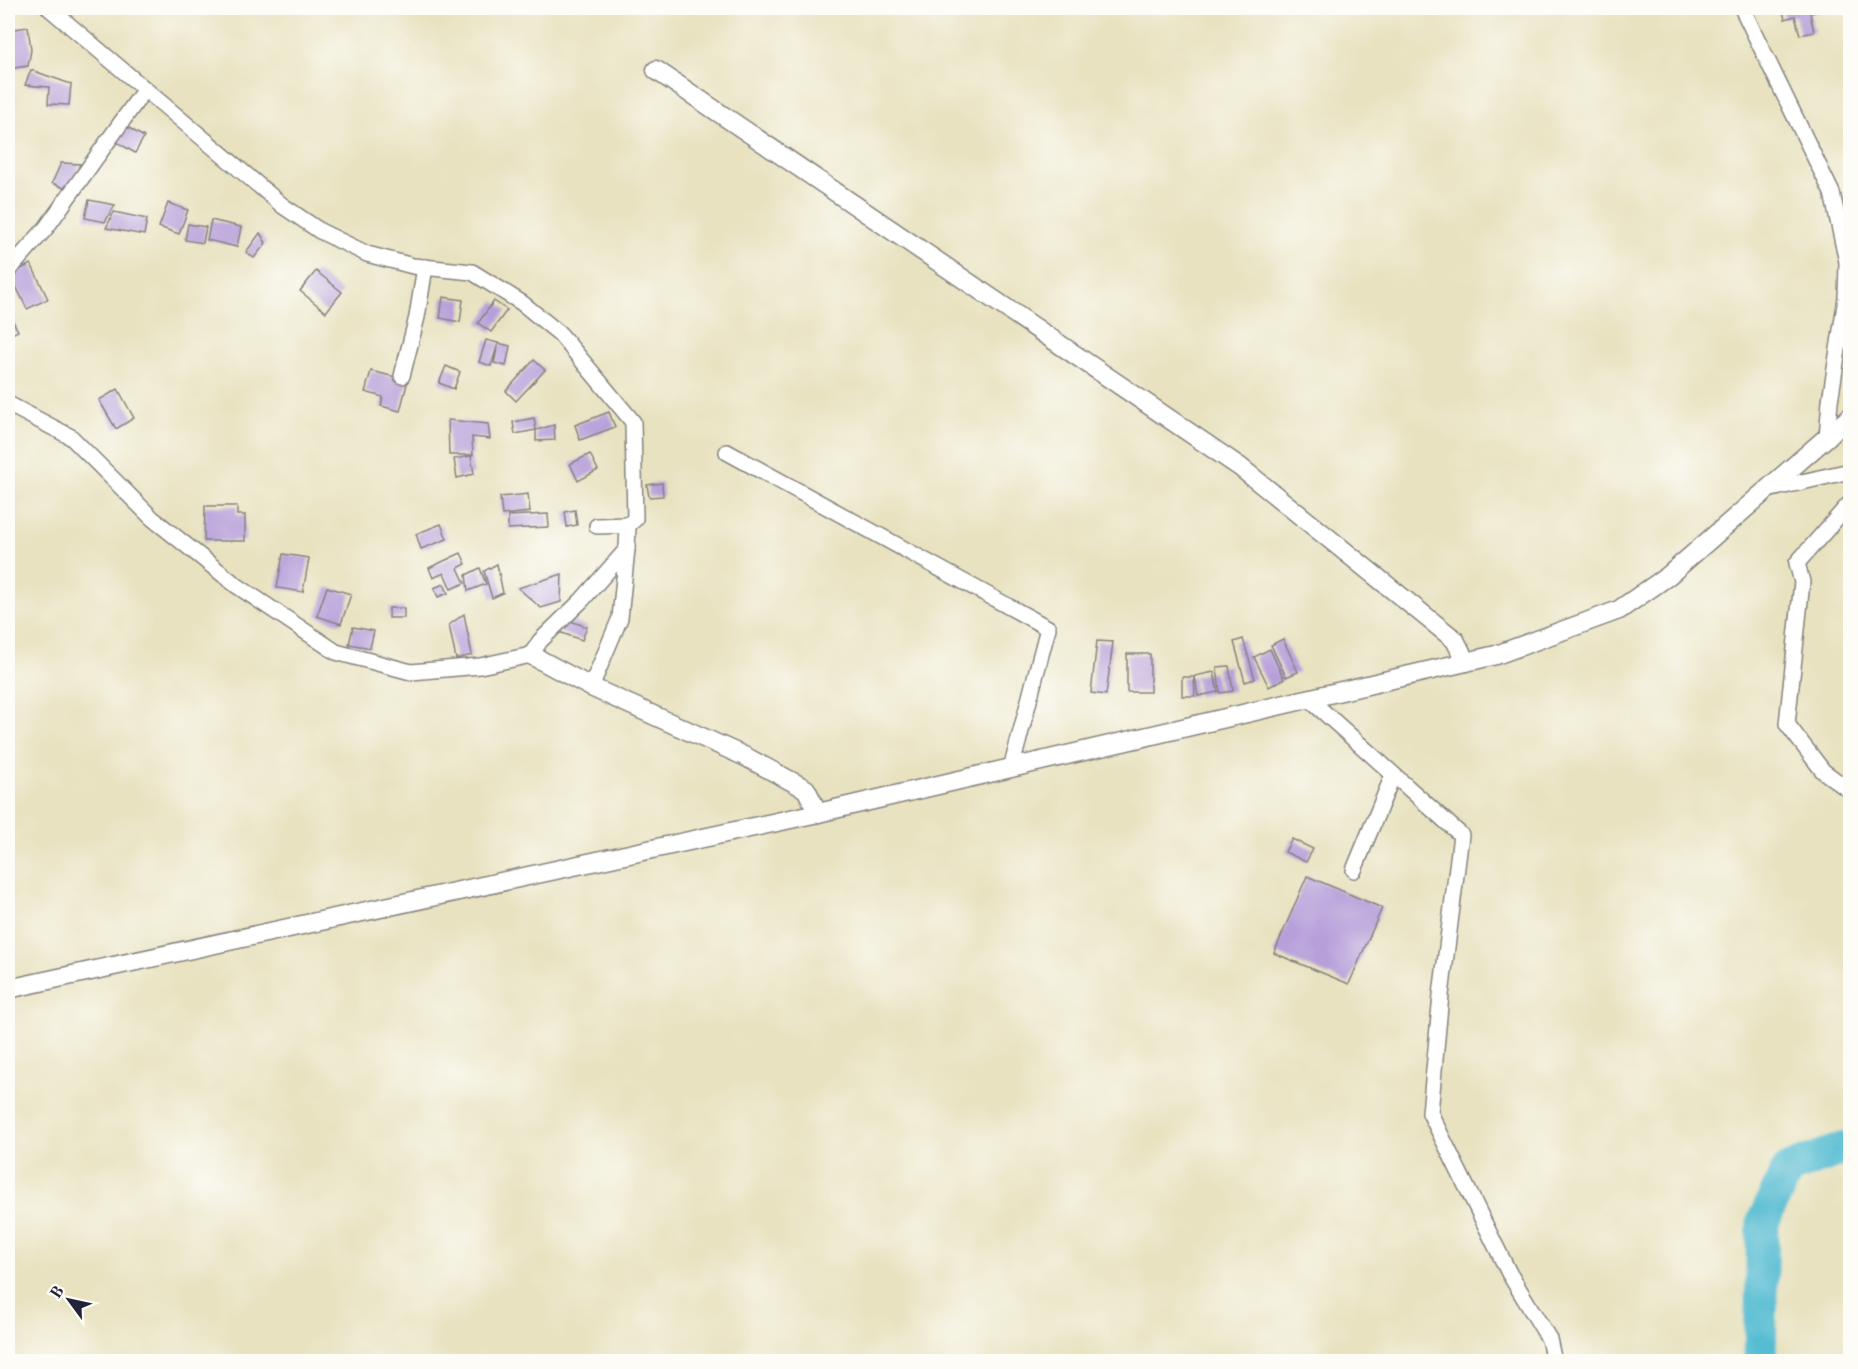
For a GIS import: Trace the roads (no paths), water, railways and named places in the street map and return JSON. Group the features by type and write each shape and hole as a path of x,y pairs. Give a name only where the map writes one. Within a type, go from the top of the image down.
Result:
{"street":[{"path":"49,8 283,206 320,231 367,254 425,267 472,272 522,303 560,334 633,422 635,519 628,525 597,526"},
{"path":"1742,8 1832,193 1847,262 1846,298 1830,401 1827,437"},
{"path":"656,70 1240,467 1455,640 1466,662"},
{"path":"8,271 46,228 145,89"},
{"path":"402,376 417,317 425,267"},
{"path":"8,404 71,437 152,518 236,585 336,652 411,672 480,666 531,655 591,687 746,758 806,789 818,813"},
{"path":"8,989 818,813 1496,655 1619,610 1668,576 1851,417"},
{"path":"727,452 1048,628 1011,769"},
{"path":"1767,490 1851,471"},
{"path":"1851,503 1797,563 1802,582 1787,723 1823,771 1851,791"},
{"path":"591,687 620,618 628,525"},
{"path":"531,655 540,641 582,600 627,549"},
{"path":"1308,698 1461,835 1441,995 1430,1113 1509,1273 1549,1339 1553,1358"},
{"path":"1354,870 1393,775"}],"waterway":[{"path":"1760,1362 1763,1221 1788,1169 1850,1146"}]}
